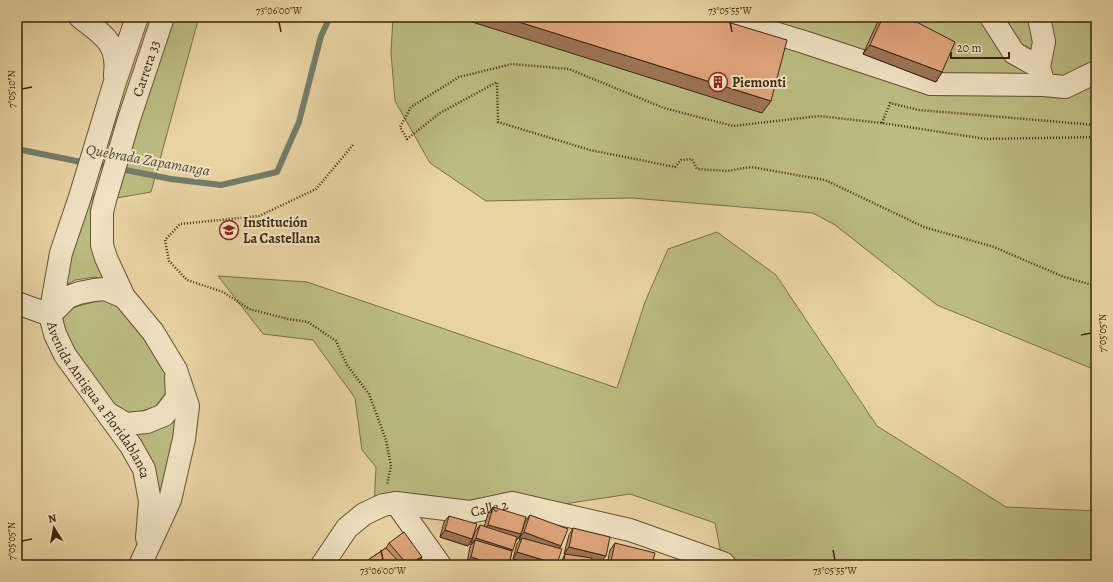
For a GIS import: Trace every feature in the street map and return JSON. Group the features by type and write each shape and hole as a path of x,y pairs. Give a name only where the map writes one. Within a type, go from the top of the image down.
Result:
{"street":[{"path":"80,17 108,40 113,48 116,63 114,85"},
{"path":"138,17 144,27 147,38 148,62"},
{"name":"Carrera 33","path":"106,112 138,17"},
{"name":"Carrera 33","path":"129,119 163,17"},
{"path":"722,17 804,42 931,84 1042,76"},
{"path":"991,17 1014,53 1042,76 1064,87 1096,72"},
{"path":"1039,17 1044,42 1042,76"},
{"name":"Avenida Antigua a Floridablanca","path":"106,112 61,253 50,314 55,334 65,355 109,414 131,446 144,469 150,501 143,558"},
{"name":"Avenida Antigua a Floridablanca","path":"129,119 102,212 102,245 106,258 124,297 153,332 176,370 188,406 184,439 170,500 143,558"},
{"path":"17,303 50,314 68,297 79,293 105,289 124,297"},
{"path":"109,414 126,424 147,422 164,415 177,398 176,370"},
{"name":"Calle 2","path":"390,504 470,512 512,503 630,530 724,564"},
{"path":"322,565 347,528 364,514 390,504 440,565"}],"path":[{"path":"1096,137 986,139 882,123 819,116 733,126 664,108 569,69 512,64 459,77 411,107 400,127 407,139 440,113 497,82 498,122 590,150 675,167 681,160 692,159 697,169 727,172 751,168 826,180 924,227 994,247 1064,277 1096,286"},
{"path":"882,123 890,103 919,110 1096,125"},
{"path":"353,145 316,189 259,216 180,224 165,240 169,262 187,280 223,292 249,309 288,319 308,322 336,341 347,365 368,394 386,440 391,466 390,504"}],"green space":[{"path":"163,17 199,17 151,192 105,200"},
{"path":"393,17 1096,17 1096,369 937,305 835,225 813,213 632,198 486,201 430,163 395,101 391,53"},
{"path":"93,194 95,247 109,281 95,277 75,280 60,288 73,242"},
{"path":"717,232 776,275 877,426 1006,507 1096,511 1096,565 725,565 723,563 715,523 630,494 498,514 374,506 376,467 362,450 355,398 313,340 263,334 218,276 307,282 617,388 645,302 668,249"},
{"path":"104,299 122,307 166,372 167,391 155,407 135,413 116,410 81,362 59,325 68,309"},
{"path":"181,406 157,513 130,434 160,429"}],"building":[{"name":"Piemonti","path":"503,17 711,17 787,40 771,101"},
{"path":"883,17 907,17 955,42 942,72 870,45"},
{"path":"493,507 526,517 521,534 488,525"},
{"path":"530,515 568,529 561,546 524,532"},
{"path":"449,516 477,524 472,539 445,530"},
{"path":"480,525 517,537 513,550 476,538"},
{"path":"573,528 610,537 606,556 569,547"},
{"path":"404,532 422,557 407,564 389,543"},
{"path":"522,538 562,549 557,564 517,552"},
{"path":"475,540 512,551 509,565 497,565 471,557"},
{"path":"615,543 655,553 652,565 627,565 611,561"},
{"path":"386,548 402,565 368,565 365,562"},
{"path":"565,554 592,558 590,565 563,565"},
{"path":"515,560 538,565 514,565"}],"waterway":[{"name":"Quebrada Zapamanga","path":"95,164 171,179 221,185 277,172 299,122 321,36 330,17"},
{"name":"Quebrada Zapamanga","path":"17,149 86,163"}],"place":[{"name":"Piemonti","path":"718,82"},
{"name":"Institución La Castellana","path":"229,230"}]}
